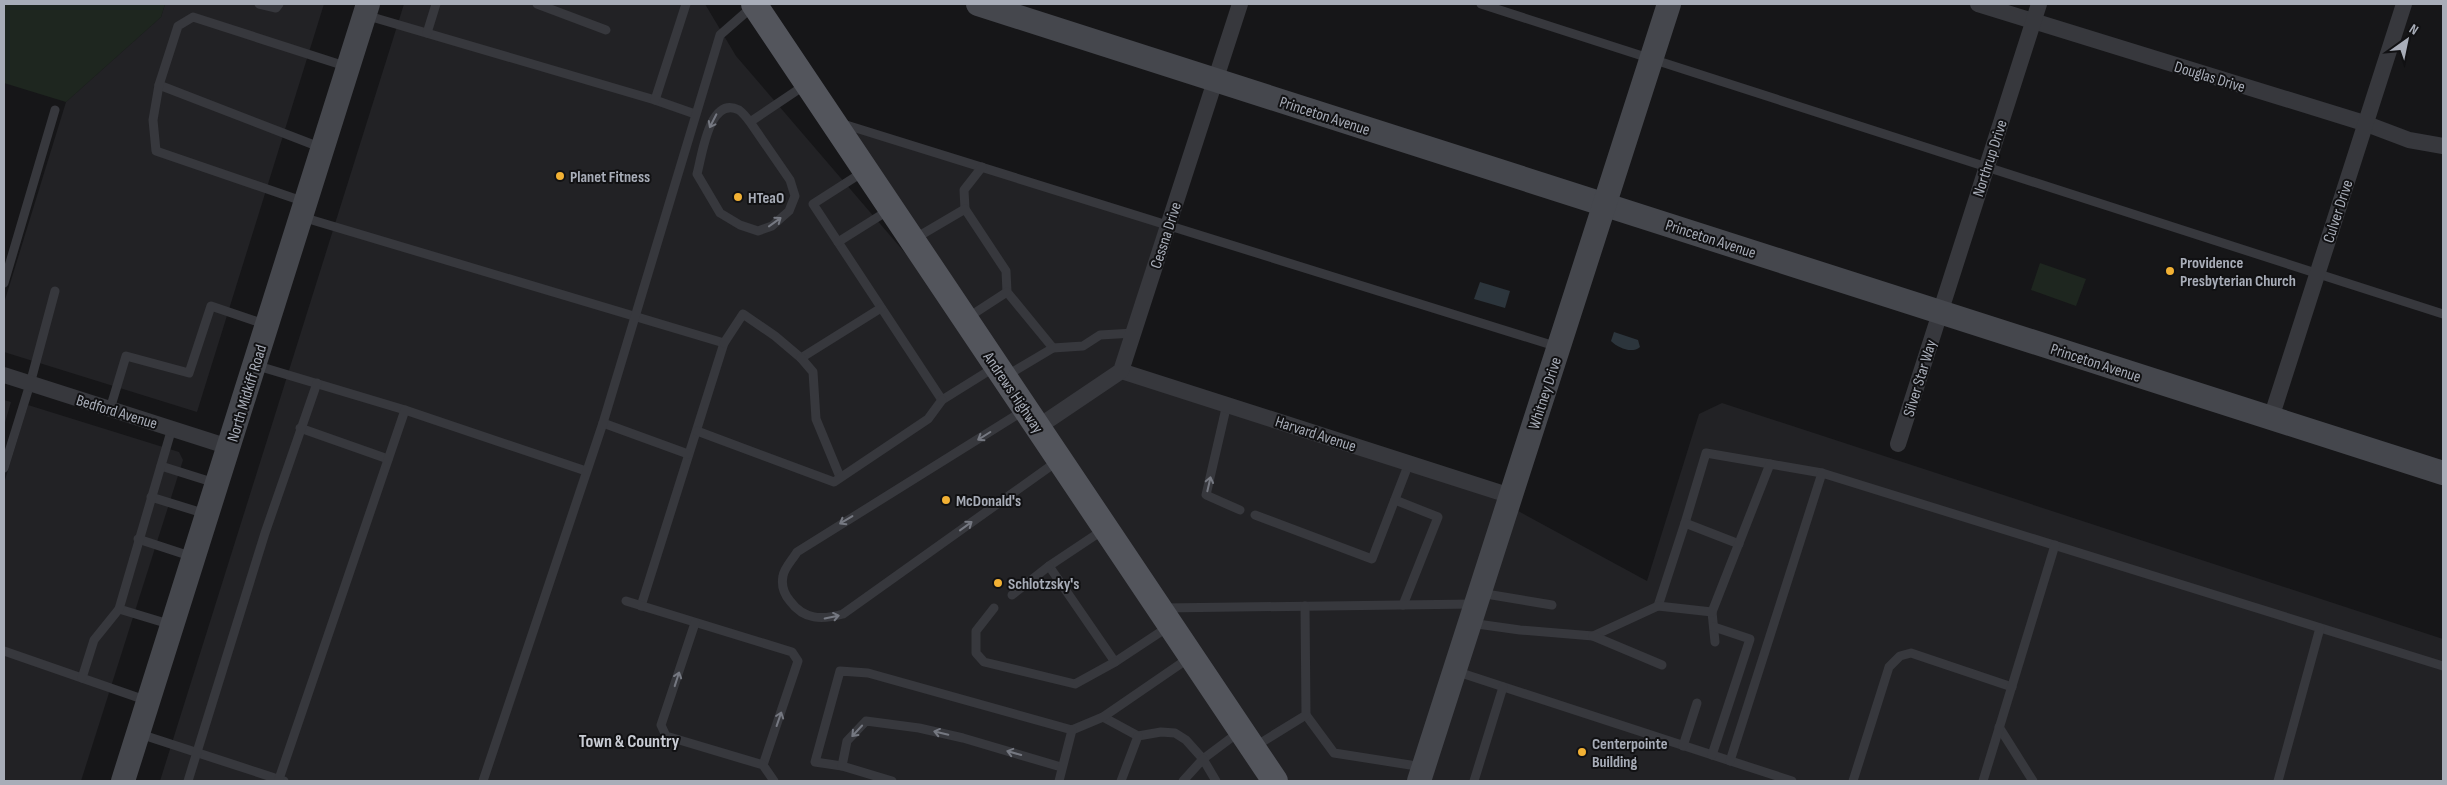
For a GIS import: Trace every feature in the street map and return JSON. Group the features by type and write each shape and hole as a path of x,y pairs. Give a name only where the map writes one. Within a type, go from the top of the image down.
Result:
{"main road":[{"name":"Andrews Highway","path":"755,4 1275,781"}],"street":[{"name":"Princeton Avenue","path":"978,4 2443,473"},
{"name":"Cessna Drive","path":"1122,371 1240,4"},
{"name":"Whitney Drive","path":"1422,774 1669,4"},
{"name":"Douglas Drive","path":"1978,4 2364,123 2409,140 2443,146"},
{"name":"Northrup Drive","path":"1939,312 2039,4"},
{"name":"Culver Drive","path":"2271,418 2364,123 2404,4"},
{"name":"North Midkiff Road","path":"123,781 367,10"},
{"name":"Silver Star Way","path":"1898,444 1939,312"},
{"name":"Harvard Avenue","path":"1122,371 1511,496"},
{"path":"1032,418 1122,371"},
{"name":"Bedford Avenue","path":"4,375 229,447"}],"lane":[{"path":"259,4 276,8 279,4"},
{"path":"427,34 436,4"},
{"path":"538,4 606,30"},
{"path":"655,100 686,4"},
{"path":"483,781 603,423 720,35 755,4"},
{"path":"1481,4 2443,314"},
{"path":"367,10 427,34 655,100 695,114"},
{"path":"348,67 193,17 178,26 159,85 152,120 156,151 304,209 635,318 724,343"},
{"path":"750,122 808,84"},
{"path":"159,85 323,148"},
{"path":"726,108 739,110 750,122 790,180 795,196 789,212 772,226 758,231 740,225 720,213 697,174 709,128 717,112 726,108"},
{"path":"4,282 55,110"},
{"path":"832,121 1559,347"},
{"path":"982,167 964,190 965,209 1006,271 1007,292 1053,348"},
{"path":"865,170 813,204 942,400"},
{"path":"838,242 891,208"},
{"path":"912,240 965,209"},
{"path":"4,468 30,384 55,291"},
{"path":"965,319 1007,292"},
{"path":"110,409 126,356 190,373 211,306 268,325"},
{"path":"801,358 882,308"},
{"path":"642,606 724,343 743,314 775,336 801,358 813,372 816,419 840,477"},
{"path":"697,431 834,482 928,419 942,400 1000,371 1053,348 1083,346 1100,335 1134,333"},
{"path":"255,365 405,410 586,470"},
{"path":"188,781 300,428 317,383"},
{"path":"1227,404 1206,496 1240,510"},
{"path":"138,733 196,752 255,777 282,780 405,410"},
{"path":"1032,418 797,552 783,575 783,593 796,609 809,617 827,619 843,614 1060,460"},
{"path":"603,423 688,454"},
{"path":"82,678 94,640 119,609 172,428"},
{"path":"300,428 388,459"},
{"path":"1658,606 1706,453 1822,473 2443,666"},
{"path":"1255,516 1372,559 1409,463"},
{"path":"1715,642 1712,612 1770,464"},
{"path":"161,466 218,484"},
{"path":"1730,761 1822,473"},
{"path":"151,497 208,515"},
{"path":"1395,500 1438,517 1403,605"},
{"path":"1685,523 1739,544"},
{"path":"1012,595 1049,566 1105,528"},
{"path":"138,539 194,557"},
{"path":"1983,781 2055,546"},
{"path":"1049,566 1115,662"},
{"path":"626,601 792,652 798,661 763,765"},
{"path":"994,608 976,631 976,653 984,662 1075,684 1115,662 1165,617 1305,606 1403,605 1476,607 1552,605"},
{"path":"1305,606 1306,715 1334,753 1422,774"},
{"path":"1594,636 1658,606 1712,612"},
{"path":"1476,607 1520,630 1594,636 1662,665"},
{"path":"119,609 172,625"},
{"path":"695,623 661,725 666,736 763,765 774,781"},
{"path":"1712,755 1750,639 1714,627"},
{"path":"2278,781 2320,628"},
{"path":"4,651 149,701"},
{"path":"1853,781 1889,667 1900,656 1911,653 2012,687"},
{"path":"892,781 842,766 816,762 840,671 868,673 1072,730 1103,717 1191,656"},
{"path":"1455,670 1792,781"},
{"path":"1474,781 1503,687"},
{"path":"1683,746 1696,703"},
{"path":"1183,781 1203,759 1306,715"},
{"path":"1103,717 1138,736 1161,732 1174,733 1186,740 1203,759 1216,781"},
{"path":"842,766 847,741 866,721 919,728 963,738 1061,767"},
{"path":"1999,727 2033,781"},
{"path":"1059,781 1061,767 1072,730"},
{"path":"1121,781 1138,736"}],"shaded area":[{"path":"4,4 165,4 161,17 66,102 4,83"},
{"path":"165,4 324,4 197,412 4,352 4,303 66,102 161,17"},
{"path":"404,4 705,4 736,56 991,353 844,123 1169,226 1123,371 1512,497 1509,506 1647,581 1699,414 1722,403 2443,639 2443,781 160,781"},
{"path":"2040,263 2086,279 2076,306 2031,290"},
{"path":"1480,282 1510,291 1505,308 1474,299"},
{"path":"1614,332 1638,340 1640,347 1629,350 1617,346 1611,341"},
{"path":"4,400 11,402 4,426"},
{"path":"28,405 179,452 183,460 81,781 4,781 4,483"}],"place":[{"name":"Planet Fitness","path":"560,176"},
{"name":"HTeaO","path":"738,197"},
{"name":"Providence Presbyterian Church","path":"2170,271"},
{"name":"McDonald's","path":"946,500"},
{"name":"Schlotzsky's","path":"998,583"},
{"name":"Centerpointe Building","path":"1582,752"}],"district":[{"name":"Town & Country","path":"629,741"}]}
